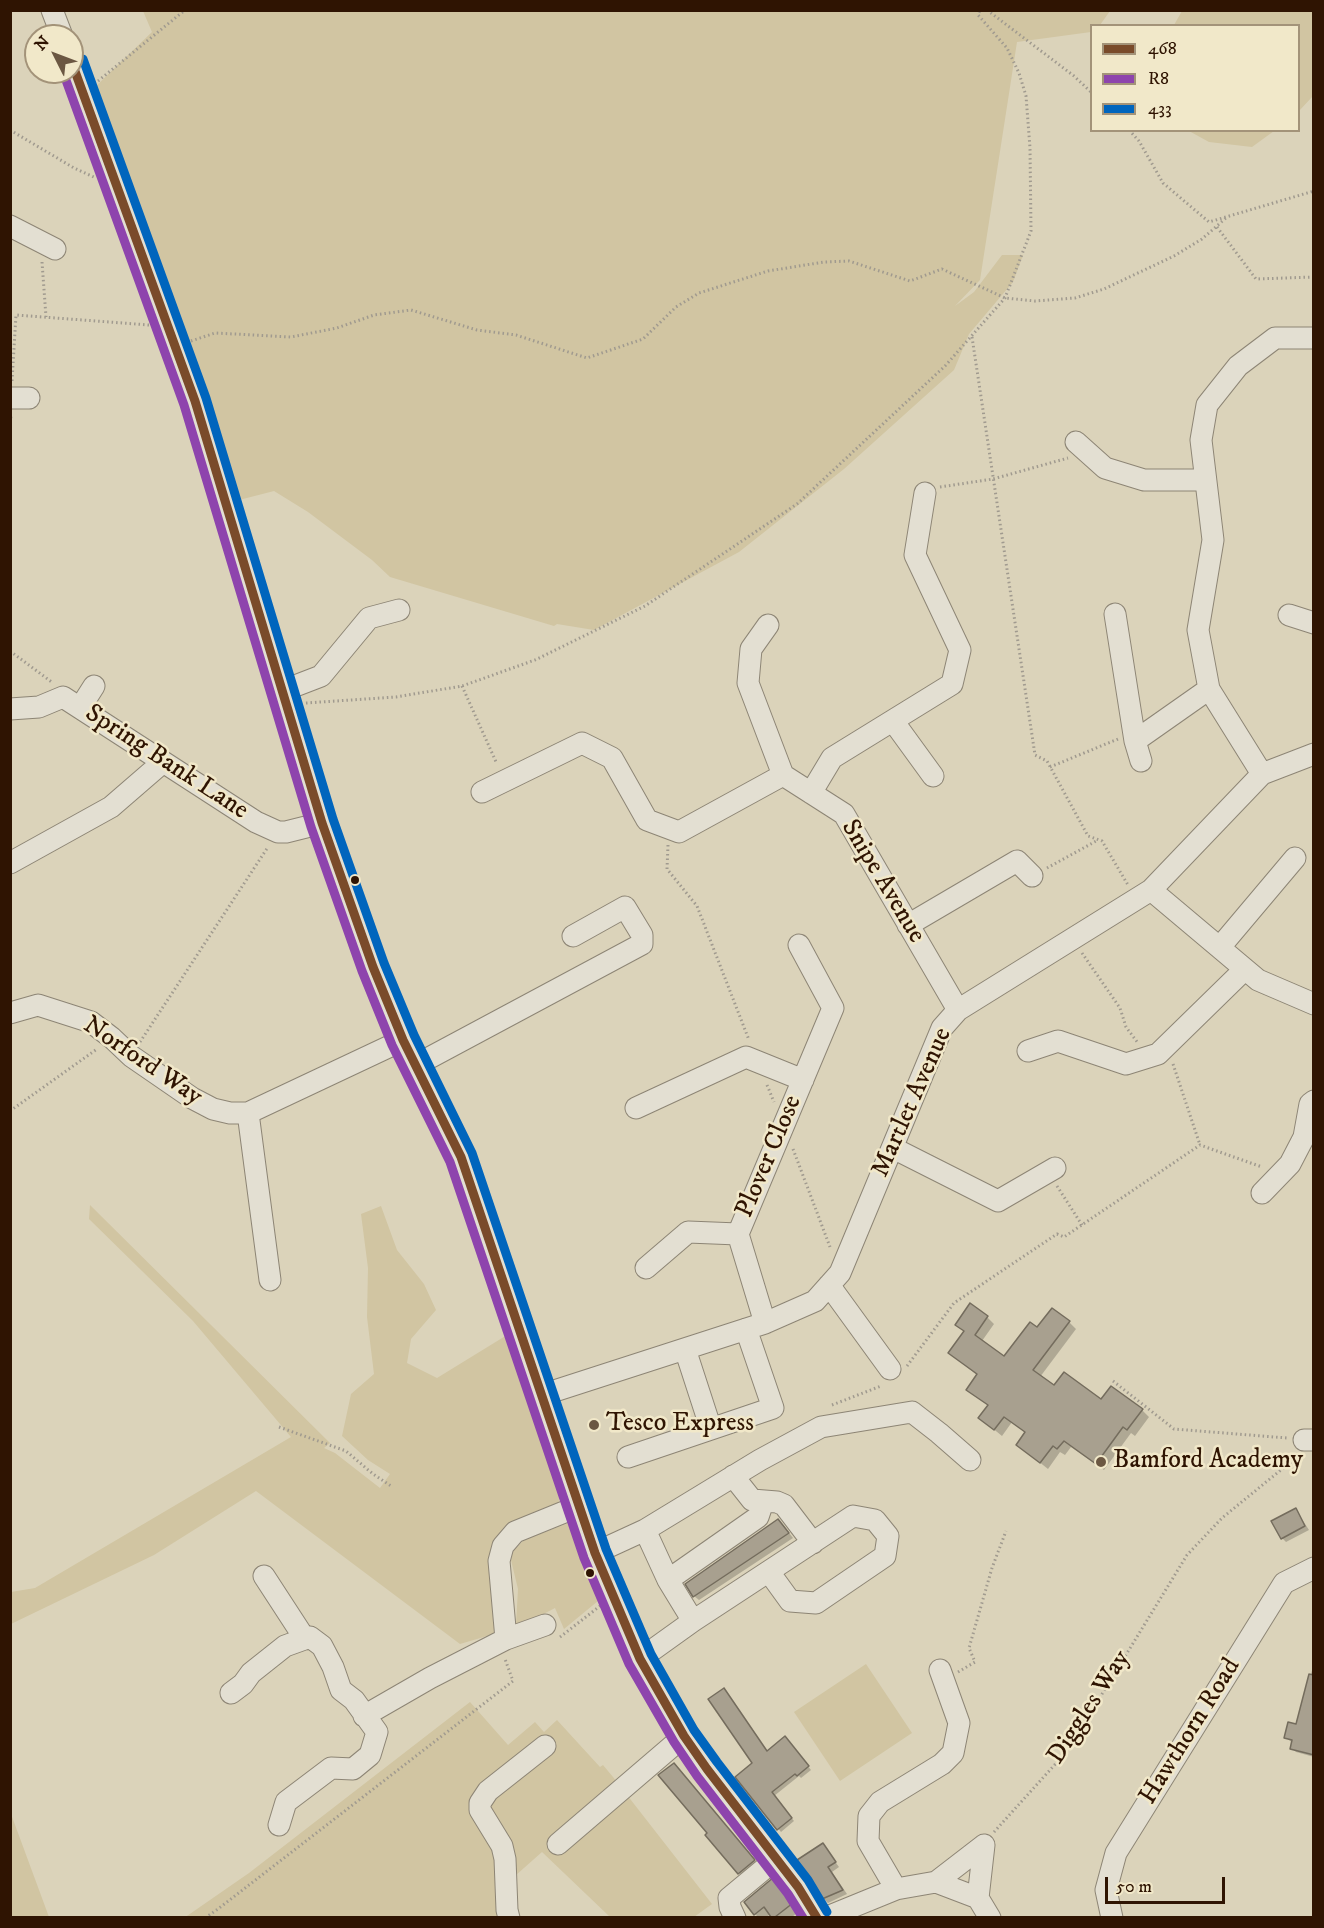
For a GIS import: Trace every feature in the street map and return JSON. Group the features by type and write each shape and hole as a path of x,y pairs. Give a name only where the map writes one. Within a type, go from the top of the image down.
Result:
{"street":[{"path":"80,84 195,401 322,824 373,967 404,1040 461,1157 595,1553 640,1659 684,1736 798,1887 817,1917"},
{"path":"10,226 47,245"},
{"path":"1262,774 1209,689 1198,630 1213,540 1201,440 1207,405 1238,366 1275,338 1314,338"},
{"path":"1082,447 1105,468 1144,480 1205,480"},
{"path":"811,793 832,758 952,684 960,650 915,555 925,493"},
{"path":"284,698 321,676 369,618 399,610"},
{"path":"1115,614 1134,737 1141,761"},
{"path":"1289,615 1314,623"},
{"path":"482,792 582,743 612,758 647,820 679,832 783,775 748,683 751,649 768,625"},
{"path":"71,702 94,686"},
{"path":"1134,737 1209,689"},
{"name":"Spring Bank Lane","path":"10,710 71,702 256,822 278,832 322,824"},
{"path":"893,721 933,776"},
{"name":"Martlet Avenue","path":"542,1395 756,1326 814,1301 840,1273 942,1028 958,1011 1144,894 1262,774 1314,753"},
{"path":"10,863 111,807 163,762"},
{"name":"Snipe Avenue","path":"783,775 844,814 958,1011"},
{"path":"1220,948 1295,858"},
{"path":"908,925 1017,861 1032,876"},
{"path":"1144,894 1220,948 1258,980 1314,1004"},
{"path":"416,1065 642,944 642,935 625,907 573,936"},
{"name":"Plover Close","path":"711,1429 773,1408 738,1234 833,1008 799,945"},
{"path":"1028,1051 1058,1041 1126,1064 1157,1051 1245,969"},
{"name":"Norford Way","path":"10,1013 38,1005 91,1022 131,1056 192,1098 213,1109 230,1113 248,1113"},
{"path":"270,1280 248,1113 404,1040"},
{"name":"Plover Close","path":"636,1108 746,1057 803,1080"},
{"path":"1262,1193 1290,1164 1304,1137 1310,1104 1314,1101"},
{"path":"893,1148 998,1201 1051,1170"},
{"name":"Plover Close","path":"646,1268 688,1232 738,1234"},
{"path":"830,1285 893,1374"},
{"path":"628,1457 711,1429 685,1349"},
{"path":"595,1553 645,1530 760,1460 821,1427 912,1412 970,1460"},
{"path":"734,1476 752,1500 784,1504 813,1543"},
{"path":"668,1580 758,1517 763,1502"},
{"path":"503,1640 499,1561 503,1546 515,1532 579,1506"},
{"path":"640,1659 693,1621 853,1516 875,1520 888,1536 885,1556 816,1603 790,1601 770,1572"},
{"path":"645,1530 668,1580 693,1621"},
{"name":"Hawthorn Road","path":"1112,1917 1106,1890 1116,1853 1284,1583 1314,1568"},
{"path":"264,1576 305,1639"},
{"path":"364,1716 503,1640 545,1625"},
{"path":"231,1693 243,1684 251,1672 285,1646 310,1637 322,1646 341,1690 354,1701 377,1732 370,1755 353,1769 331,1768 286,1802 279,1825"},
{"path":"896,1889 868,1840 869,1816 880,1802 942,1764 952,1753 958,1723 942,1676"},
{"path":"558,1845 684,1736"},
{"path":"509,1917 506,1859 502,1846 480,1810 480,1803 488,1791 545,1746"},
{"path":"825,1917 896,1889 936,1882 984,1845"},
{"path":"978,1898 984,1845"},
{"path":"735,1917 729,1898 776,1859"},
{"path":"936,1882 978,1898 990,1917"}],"path":[{"path":"83,92 142,48 185,10"},
{"path":"284,698 396,697 462,686 535,660 645,606 797,504 945,366 1005,298 1031,231 1026,96 1019,73 1007,48 978,15 980,10"},
{"path":"987,10 1074,76 1090,91"},
{"path":"10,130 97,179 115,180"},
{"path":"1130,132 1139,141 1162,183 1209,222 1314,192"},
{"path":"176,347 214,333 291,337 337,328 374,315 411,310 477,330 516,335 587,358 644,339 676,307 699,292 768,271 824,262 849,261 910,280 942,269 1005,298 1035,301 1075,298 1104,289 1174,256 1217,227 1227,217"},
{"path":"1217,227 1257,279 1314,277"},
{"path":"46,317 47,245"},
{"path":"10,314 169,327"},
{"path":"16,315 17,398"},
{"path":"972,336 1035,755 1047,761 1088,836 1102,842 1144,894"},
{"path":"925,493 935,487 993,479 1082,447"},
{"path":"10,651 52,682 71,702"},
{"path":"462,686 504,780"},
{"path":"1050,767 1134,737"},
{"path":"131,1056 278,832"},
{"path":"1032,876 1098,840"},
{"path":"1072,939 1120,1008 1126,1027 1157,1051 1200,1145 1281,1174"},
{"path":"10,1111 112,1038"},
{"path":"823,1409 893,1374 954,1303 1057,1234 1064,1237 1200,1145"},
{"path":"1051,1170 1082,1225"},
{"path":"1113,1381 1174,1429 1307,1443"},
{"path":"279,1426 346,1451 391,1486"},
{"name":"Diggles Way","path":"984,1845 1059,1760 1187,1556 1222,1518 1307,1443"},
{"path":"942,1676 975,1662 969,1648 992,1568 1006,1531"},
{"path":"545,1625 559,1638 597,1608 615,1599"},
{"path":"205,1917 513,1681 503,1640"}],"shaded area":[{"path":"143,11 1110,11 1101,24 1090,24 1090,32 1017,42 980,280 955,306 974,292 1002,255 1023,255 1013,282 969,334 954,370 844,469 739,552 594,630 557,624 554,626 390,577 372,560 308,512 274,491 239,500 93,89 152,32"},
{"path":"1182,11 1313,11 1313,96 1300,110 1300,24 1175,24"},
{"path":"1191,132 1273,132 1252,147 1209,142"},
{"path":"90,1205 330,1443 324,1448 335,1453 380,1488 390,1474 368,1460 342,1436 351,1394 374,1374 367,1317 368,1268 361,1214 381,1206 397,1250 424,1284 436,1310 411,1339 407,1363 437,1378 507,1335 560,1492 558,1506 510,1528 494,1634 460,1644 256,1491 154,1555 11,1624 11,1592 35,1588 291,1437 193,1321 89,1219"},
{"path":"569,1523 598,1601 564,1629 555,1608 530,1621 516,1625 518,1589 511,1560 513,1551 524,1540"},
{"path":"866,1664 912,1733 840,1781 794,1712"},
{"path":"470,1702 508,1745 535,1722 544,1732 557,1720 600,1767 603,1765 712,1904 694,1917 610,1917 542,1852 498,1891 503,1917 184,1918 249,1873"},
{"path":"11,1814 49,1917 11,1917"}],"building":[{"path":"970,1303 988,1316 975,1335 1004,1356 1030,1322 1037,1327 1052,1308 1070,1321 1033,1370 1054,1385 1064,1372 1101,1399 1111,1386 1143,1409 1127,1430 1123,1427 1096,1464 1064,1441 1057,1449 1053,1446 1040,1463 1016,1445 1025,1432 1004,1417 994,1430 978,1418 988,1405 966,1390 977,1374 948,1353 964,1331 955,1325"},
{"path":"1296,1508 1305,1526 1281,1539 1271,1521"},
{"path":"778,1519 789,1533 693,1597 685,1584"},
{"path":"1309,1674 1314,1675 1314,1755 1290,1749 1292,1740 1284,1738 1288,1722 1296,1724"},
{"path":"724,1688 767,1751 785,1736 809,1766 772,1792 792,1818 777,1830 735,1777 752,1763 708,1699"},
{"path":"674,1763 755,1860 738,1874 658,1775"},
{"path":"823,1843 836,1862 828,1867 843,1890 822,1899 797,1860"},
{"path":"774,1877 793,1903 775,1917 771,1917 764,1907 754,1915 744,1902"}],"transit line":[{"name":"433","path":"84,62 206,398 333,819 384,963 414,1035 472,1153 606,1549 651,1654 694,1730 808,1880 827,1912"},
{"name":"R8","path":"67,84 184,405 311,827 362,971 392,1045 450,1162 584,1558 629,1664 674,1742 697,1776 788,1894 803,1918"},
{"name":"468","path":"80,84 195,401 322,823 373,967 403,1040 461,1157 595,1553 640,1659 684,1736 798,1887 817,1918"}],"place":[{"name":"Tesco Express","path":"594,1425"},
{"name":"Bamford Academy","path":"1101,1462"}]}
